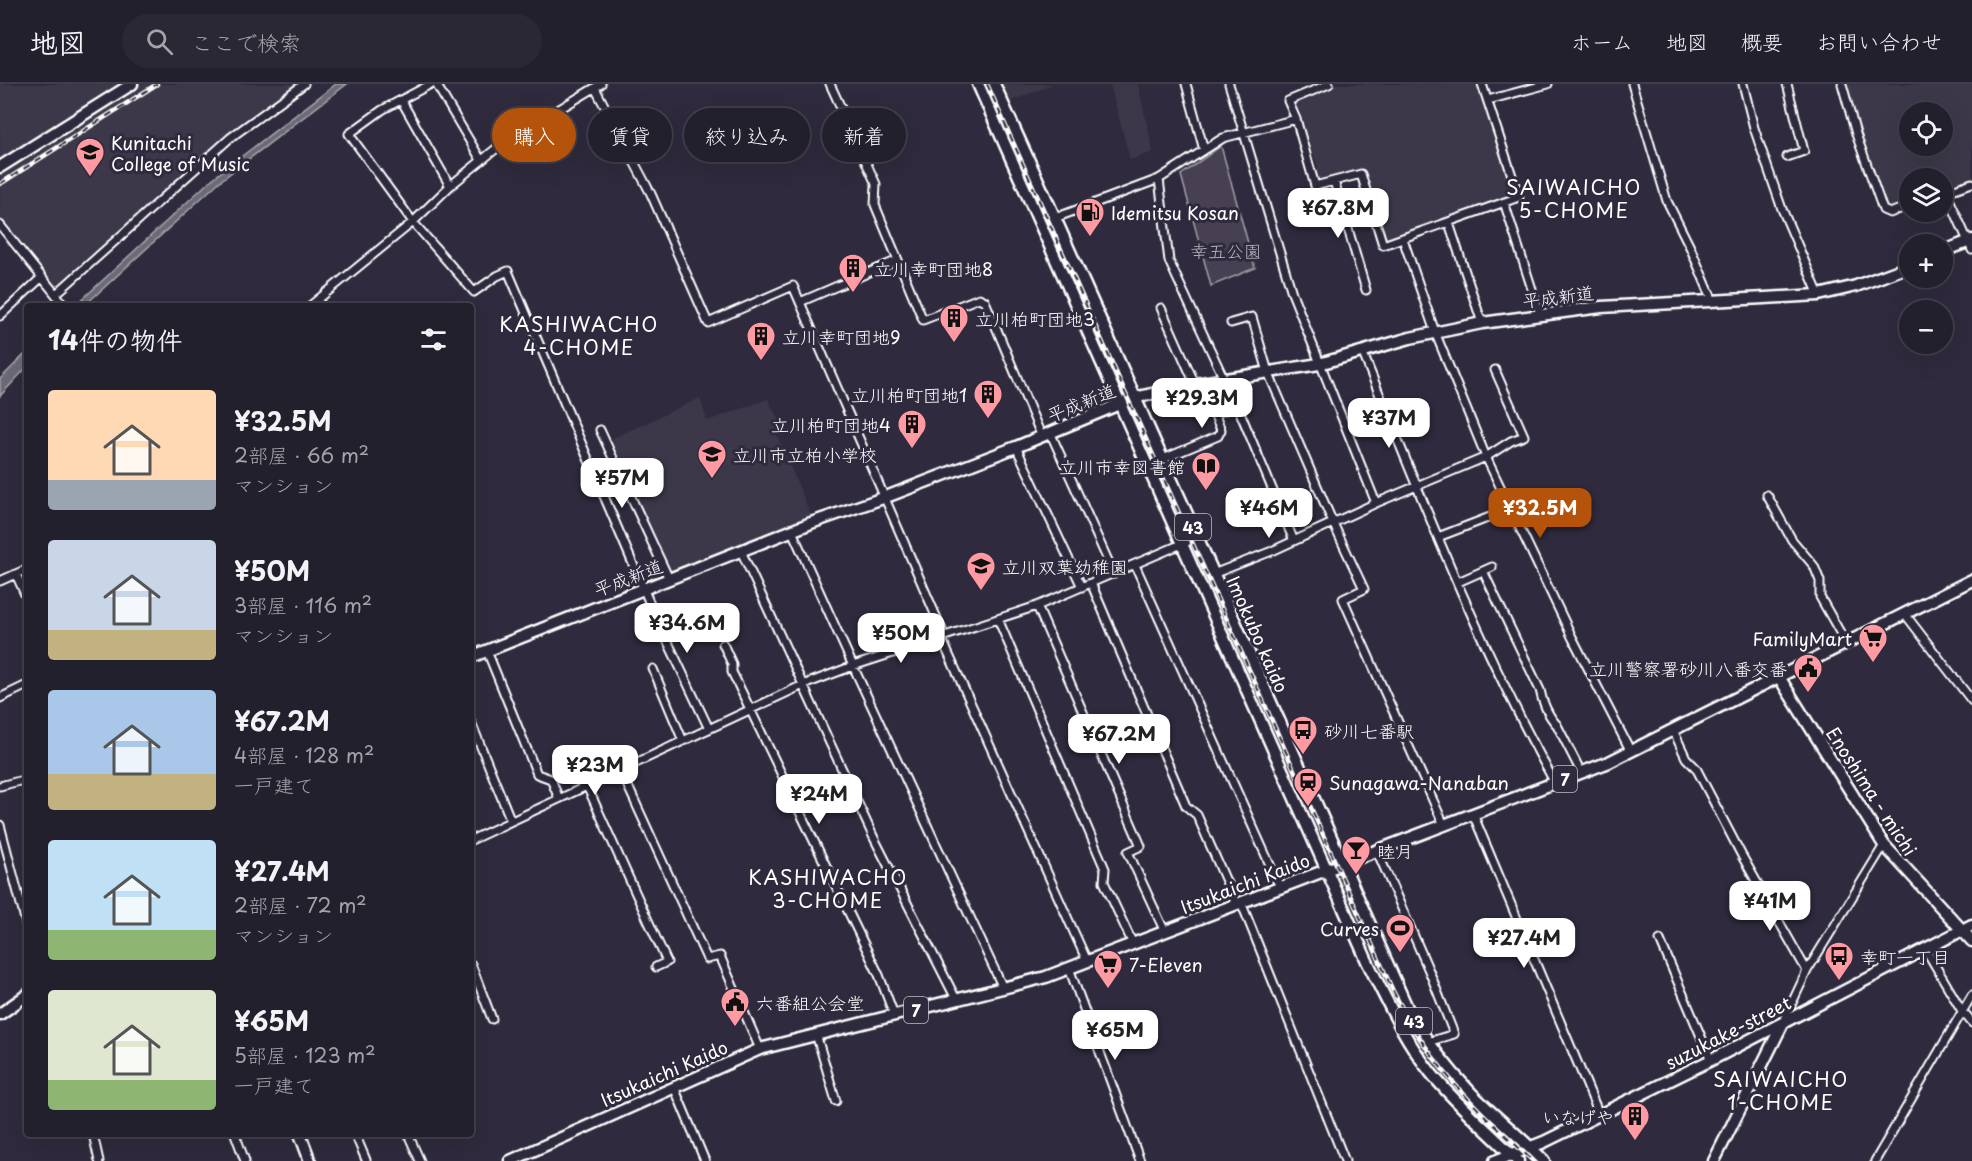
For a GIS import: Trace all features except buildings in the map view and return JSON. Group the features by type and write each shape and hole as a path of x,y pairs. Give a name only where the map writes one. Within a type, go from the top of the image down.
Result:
{"main road":[{"path":"0,167 132,84"},
{"name":"Imokubo kaido","path":"978,84 1392,1012 1431,1072 1468,1114 1515,1158"},
{"name":"Imokubo kaido","path":"994,84 1409,1012 1428,1042 1471,1093 1544,1161"},
{"path":"1953,249 1971,244"},
{"name":"平成新道","path":"474,656 792,531 1016,447 1134,398 1198,383 1319,364 1435,332 1482,323 1601,307 1819,295 1856,286 1899,270"},
{"name":"Itsukaichi Kaido","path":"510,1161 760,1049 1047,977 1555,783 1630,752 1972,580"},
{"name":"Enoshima - michi","path":"1779,677 1884,845 1967,928 1972,941"},
{"name":"suzukake-street","path":"1495,1161 1515,1158 1967,928"},
{"path":"0,1014 24,996"},
{"path":"1714,1161 1783,1022"},
{"path":"301,1137 310,1161"}],"street":[{"path":"56,294 230,138 304,84"},
{"path":"482,160 433,84 382,110 349,134 413,222 474,292 497,276 508,272 643,589 709,729"},
{"path":"830,84 876,183 875,205 923,320 979,298 985,301 1114,574"},
{"path":"1186,84 1204,150"},
{"path":"1229,84 1292,293 1376,503"},
{"path":"1329,84 1288,101 1296,118 1315,186 1360,174 1383,245 1519,197 1482,84"},
{"path":"1488,100 1548,84"},
{"path":"1632,84 1667,201 1713,301"},
{"path":"1743,84 1754,128 1782,210 1819,295"},
{"path":"1787,84 1804,151 1787,157"},
{"path":"1842,84 1856,134 1883,210 1890,213 1899,209"},
{"path":"314,303 413,222 450,186 504,143 598,86 651,194 708,323 793,286 886,497 942,630 944,644 1087,961"},
{"path":"401,100 450,186"},
{"path":"1055,218 1159,180 1222,138 1296,118"},
{"path":"1159,180 1169,261 1224,380"},
{"path":"1334,181 1366,290"},
{"path":"1953,190 1972,183"},
{"path":"1504,202 1540,314"},
{"path":"1953,210 1971,244"},
{"path":"1449,223 1482,323"},
{"path":"0,225 63,303"},
{"path":"1403,239 1435,332 1486,457 1630,752"},
{"path":"800,302 898,260"},
{"path":"0,316 42,278"},
{"path":"1161,308 1221,430 1218,436 1162,459"},
{"path":"1232,323 1252,317 1268,372 1364,589 1343,599 1444,825"},
{"path":"1362,351 1458,582 1520,720 1555,783"},
{"path":"1214,574 1486,457 1524,435 1496,370"},
{"path":"1215,414 1237,405 1294,541"},
{"path":"600,430 669,579"},
{"path":"1016,447 1082,587"},
{"path":"1767,495 1792,540 1814,566 1820,581 1820,597 1846,643"},
{"path":"1438,537 1511,509"},
{"path":"792,531 852,666 1003,988"},
{"path":"474,839 803,685 852,666 1037,606 1198,537"},
{"path":"741,551 873,836 956,999"},
{"path":"1135,565 1280,887"},
{"path":"1458,582 1492,567"},
{"path":"0,580 24,570"},
{"path":"1484,571 1552,720 1557,725 1581,772"},
{"path":"16,574 24,592"},
{"path":"1091,583 1186,806 1197,814 1238,903 1345,1161"},
{"path":"1037,606 1140,846 1128,852 1165,932"},
{"path":"1905,614 1972,701"},
{"path":"998,619 1105,870 1104,882 1133,944"},
{"path":"723,644 732,664 732,672 879,975 894,1015"},
{"path":"488,651 537,774 551,779 559,799"},
{"path":"652,669 683,741"},
{"path":"0,698 24,686"},
{"path":"474,729 511,821"},
{"path":"1673,730 1686,758 1696,768 1742,856 1807,971"},
{"path":"621,771 707,959 720,956 760,1049"},
{"path":"0,786 24,780"},
{"path":"587,786 667,962 656,967"},
{"path":"1473,814 1599,1114"},
{"path":"0,825 24,916"},
{"path":"1783,1022 1807,971 1884,845"},
{"path":"1377,851 1454,1034 1428,1042"},
{"path":"1660,940 1711,1060"},
{"path":"1926,950 1962,1011 1972,1023"},
{"path":"1070,968 1140,1161"},
{"path":"474,972 492,1019"},
{"path":"1875,1161 1972,995"},
{"path":"816,1035 836,1101"},
{"path":"674,1087 705,1161"},
{"path":"94,1137 99,1161"},
{"path":"236,1137 245,1161"},
{"path":"356,1137 366,1160"},
{"path":"409,1137 420,1161"}],"shaded area":[{"name":"Kunitachi College of Music","path":"0,84 295,84 224,136 59,291 0,218"},
{"path":"336,84 347,84 219,182 87,303 78,303 212,179"},
{"path":"1001,84 1053,84 1009,102"},
{"path":"1110,84 1138,84 1153,152 1130,160"},
{"path":"1335,84 1481,84 1515,193 1512,197 1390,240 1386,238 1364,170 1322,181 1319,180 1316,171 1318,167 1302,123 1301,113 1296,106 1299,99"},
{"path":"1843,84 1972,84 1972,179 1953,186 1953,168 1899,168 1899,206 1887,210 1864,155"},
{"path":"24,355 24,370 0,396 0,379"},
{"name":"立川市立柏小学校","path":"700,398 707,421 768,399 785,431 777,435 812,518 672,574 611,439"}],"green space":[{"name":"幸五公園","path":"1221,146 1255,268 1211,286 1181,175"}],"railway":[{"path":"0,184 157,84"},
{"path":"987,84 1393,991 1428,1050 1452,1082 1533,1161"}],"place":[{"name":"Kunitachi College of Music","path":"90,178"},
{"name":"Idemitsu Kosan","path":"1090,238"},
{"name":"立川幸町団地8","path":"853,294"},
{"name":"立川柏町団地3","path":"954,344"},
{"name":"立川幸町団地9","path":"761,362"},
{"name":"立川柏町団地1","path":"988,420"},
{"name":"立川柏町団地4","path":"912,450"},
{"name":"立川市立柏小学校","path":"712,480"},
{"name":"立川市幸図書館","path":"1206,492"},
{"name":"立川双葉幼稚園","path":"981,592"},
{"name":"FamilyMart","path":"1873,664"},
{"name":"立川警察署砂川八番交番","path":"1808,694"},
{"name":"砂川七番駅","path":"1303,756"},
{"name":"Sunagawa-Nanaban","path":"1308,808"},
{"name":"睦月","path":"1356,876"},
{"name":"Curves","path":"1400,954"},
{"name":"幸町一丁目","path":"1839,982"},
{"name":"7-Eleven","path":"1108,990"},
{"name":"六番組公会堂","path":"735,1028"},
{"name":"いなげや","path":"1635,1142"}],"district":[{"name":"SAIWAICHO 5-CHOME","path":"1574,198"},
{"name":"KASHIWACHO 4-CHOME","path":"579,336"},
{"name":"KASHIWACHO 3-CHOME","path":"828,888"},
{"name":"SAIWAICHO 1-CHOME","path":"1781,1090"}]}
